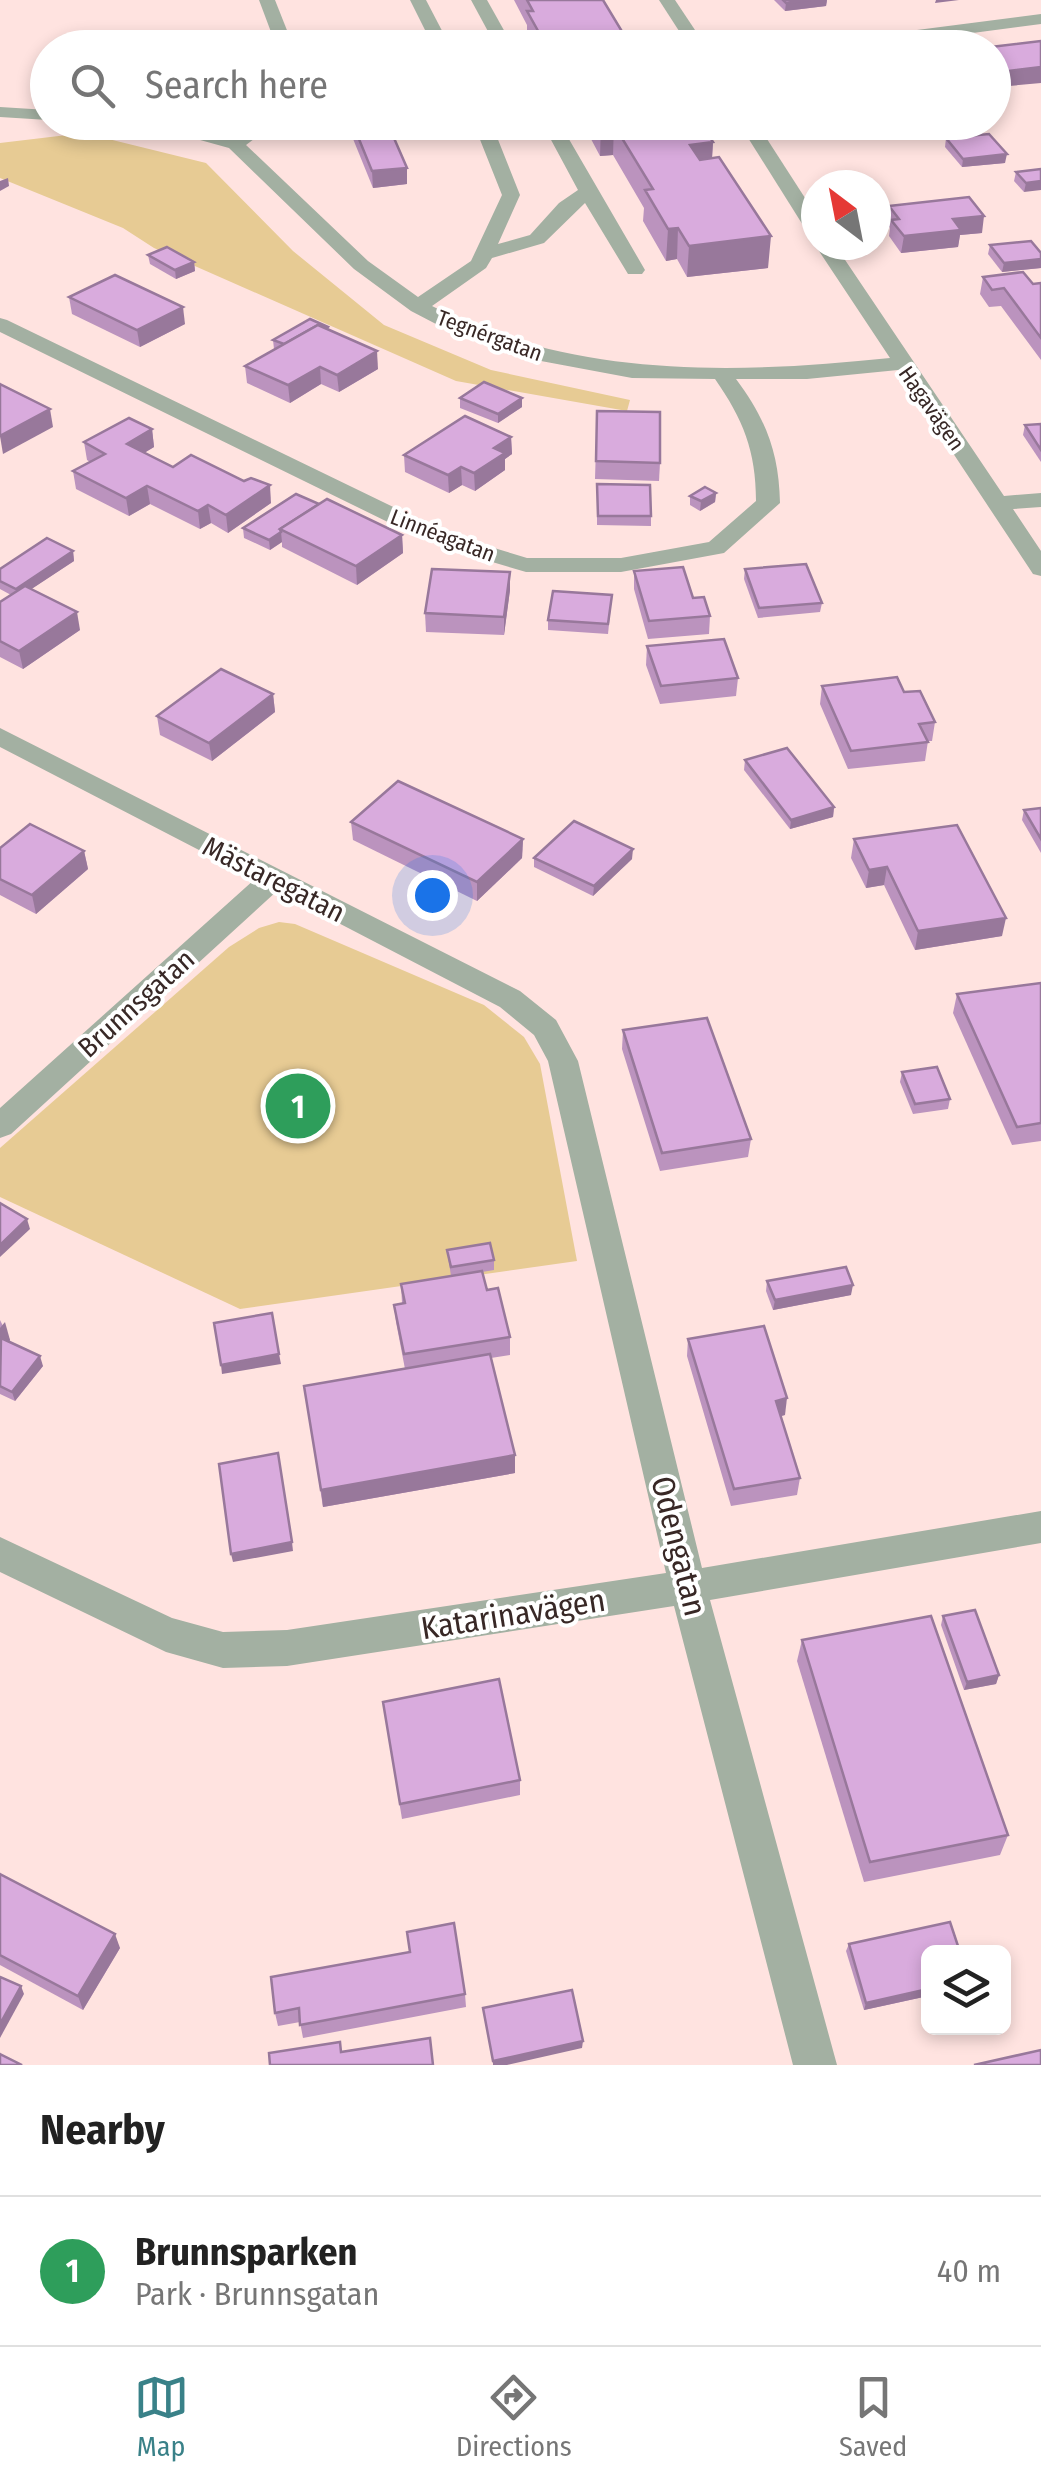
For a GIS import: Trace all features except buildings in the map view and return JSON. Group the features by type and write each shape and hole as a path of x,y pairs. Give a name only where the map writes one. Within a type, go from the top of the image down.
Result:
{"street":[{"path":"267,0 279,30"},
{"path":"418,0 434,30"},
{"path":"478,0 496,30"},
{"path":"667,0 687,30"},
{"path":"956,30 1041,19"},
{"path":"0,112 30,114"},
{"path":"218,140 235,144 241,140"},
{"path":"418,307 479,264 510,195 491,140"},
{"path":"560,140 635,270"},
{"path":"758,140 801,207"},
{"name":"Tegnérgatan","path":"235,144 361,265 418,307 466,332 542,356 632,372 842,371 901,364"},
{"path":"484,254 537,239 566,207 588,192"},
{"name":"Hagavägen","path":"835,260 1041,569"},
{"name":"Linnéagatan","path":"0,324 408,523 454,544 526,565 622,565 716,548 768,503 769,455 750,412 722,374"},
{"path":"998,503 1041,500"},
{"name":"Mästaregatan","path":"0,736 510,999 545,1028"},
{"name":"Brunnsgatan","path":"0,1126 272,879"},
{"name":"Odengatan","path":"545,1028 563,1061 688,1587 816,2065"},
{"name":"Katarinavägen","path":"0,1554 166,1634 223,1650 287,1648 688,1587 1041,1527"}],"shaded area":[{"path":"112,140 206,163 293,251 384,325 491,370 630,400 627,411 456,381 154,248 123,228 0,178 0,143"},
{"path":"279,922 295,924 484,1005 524,1037 540,1064 577,1261 240,1309 0,1197 0,1148 229,947 259,928"}],"place":[{"name":"Brunnsparken","path":"298,1106"}]}
